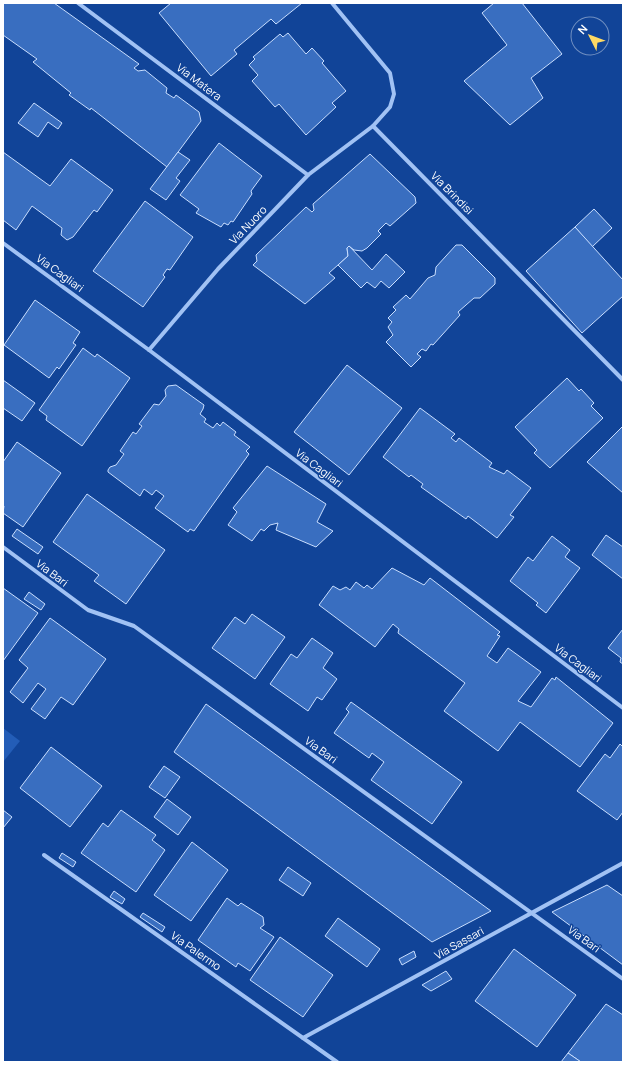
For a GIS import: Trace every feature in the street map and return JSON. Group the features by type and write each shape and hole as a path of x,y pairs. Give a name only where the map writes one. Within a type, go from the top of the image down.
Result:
{"street":[{"name":"Via Matera","path":"78,3 308,175"},
{"path":"332,3 390,73 394,94 390,107 373,126"},
{"name":"Via Nuoro","path":"149,350 218,269 308,175 373,126"},
{"name":"Via Brindisi","path":"373,126 623,380"},
{"name":"Via Cagliari","path":"3,243 149,350 623,708"},
{"name":"Via Bari","path":"3,547 88,610 134,626 623,979"},
{"name":"Via Palermo","path":"44,855 337,1062"},
{"name":"Via Sassari","path":"303,1038 623,863"}],"shaded area":[{"path":"3,728 20,741 3,762"}],"building":[{"path":"3,3 54,3 139,64 134,68 138,71 145,70 167,88 166,93 174,98 176,95 199,112 201,121 167,167 91,108 90,110 69,95 71,93 33,62 37,59 3,35"},
{"path":"171,3 302,3 276,24 271,19 234,50 237,54 211,76 159,13"},
{"path":"494,3 522,3 562,54 531,78 543,98 510,125 464,81 507,45 482,13"},
{"path":"288,33 306,54 312,48 324,61 322,63 346,91 332,103 336,107 306,135 279,104 275,107 252,81 258,75 249,65 255,59 253,57 280,34 283,37"},
{"path":"34,103 62,123 58,129 48,122 38,137 18,123"},
{"path":"219,143 262,176 251,191 252,194 233,222 231,221 228,225 224,223 221,227 196,213 199,209 180,195"},
{"path":"3,152 50,186 71,159 113,190 97,212 94,210 73,237 67,240 61,235 62,228 32,206 16,230 3,220"},
{"path":"178,152 190,160 176,178 180,181 166,200 150,189"},
{"path":"370,154 415,197 416,203 390,226 386,223 378,231 381,234 367,248 362,251 354,250 349,246 347,248 348,256 329,273 335,278 305,304 253,265 257,261 256,255 306,207 312,212 314,210 313,204"},
{"path":"145,201 193,237 170,270 167,269 163,275 165,277 143,307 93,271"},
{"path":"594,209 612,228 592,247 575,227"},
{"path":"575,227 623,280 623,296 582,333 526,271"},
{"path":"456,245 462,245 495,278 495,284 480,298 474,298 458,312 460,315 433,345 431,344 426,351 422,349 417,354 421,357 411,367 386,342 393,335 388,327 392,322 388,318 396,310 393,307 406,295 410,299 428,278 435,275 436,267"},
{"path":"349,246 372,270 386,254 405,272 389,288 381,281 375,288 367,282 361,288 338,265 348,256 347,248"},
{"path":"35,300 80,332 73,343 76,345 59,369 57,367 49,378 4,345"},
{"path":"83,348 95,357 97,354 130,378 82,446 46,420 47,416 39,410"},
{"path":"347,365 402,408 349,475 294,432"},
{"path":"567,378 579,391 581,389 594,403 591,406 603,418 550,468 534,453 537,450 515,427"},
{"path":"3,380 35,403 22,421 3,408"},
{"path":"176,385 204,405 200,414 206,419 204,422 213,428 217,423 220,426 223,422 236,432 234,435 250,447 246,451 249,454 194,531 190,529 188,532 155,508 164,496 156,490 152,495 144,489 140,496 108,472 110,467 116,465 124,454 120,451 133,432 136,434 142,426 139,424 154,404 159,405 166,396 165,390 168,386"},
{"path":"420,408 455,434 451,438 456,442 459,438 492,463 489,467 504,474 507,470 531,488 510,515 514,517 497,538 468,516 466,519 421,487 423,484 411,475 409,477 383,457"},
{"path":"623,426 623,493 587,462"},
{"path":"17,442 61,473 23,527 3,513 3,462"},
{"path":"267,466 326,504 317,522 333,531 316,547 276,530 278,523 270,525 264,531 261,529 252,541 228,525 237,512 233,508"},
{"path":"87,494 165,550 126,604 94,581 99,575 53,542"},
{"path":"17,529 43,547 38,554 12,536"},
{"path":"606,535 623,547 623,579 592,555"},
{"path":"552,536 570,550 565,557 580,568 546,613 536,605 538,603 510,581 528,557 533,561"},
{"path":"392,568 424,585 430,578 500,632 497,635 500,636 487,656 497,663 508,648 541,672 518,701 531,707 552,678 555,680 556,677 613,723 580,767 520,722 498,751 444,711 465,683 398,633 399,629 393,624 375,647 319,605 333,586 340,590 346,587 350,590 356,582 364,588 367,585 372,589"},
{"path":"3,588 38,613 3,661"},
{"path":"29,592 45,604 41,610 24,599"},
{"path":"252,614 285,637 255,679 212,648 235,617 245,624"},
{"path":"50,618 106,659 73,705 61,697 45,719 31,709 46,689 38,683 23,703 10,692 28,668 19,660"},
{"path":"623,629 623,664 620,662 621,658 608,648"},
{"path":"312,638 333,653 323,668 337,679 322,700 317,697 308,711 270,684 291,654 297,658"},
{"path":"351,702 462,782 432,824 371,780 384,762 372,753 369,758 334,733 349,712 346,709"},
{"path":"206,704 491,911 432,942 174,752"},
{"path":"620,744 623,747 623,812 617,820 577,791 605,754 610,758"},
{"path":"51,747 102,786 70,827 20,788"},
{"path":"164,766 180,777 165,798 149,787"},
{"path":"167,799 191,817 178,835 154,817"},
{"path":"3,810 12,817 3,828"},
{"path":"121,810 156,835 152,840 165,850 136,892 81,853 103,823 108,827"},
{"path":"192,842 228,870 191,921 154,895"},
{"path":"62,853 76,862 73,867 59,858"},
{"path":"288,867 311,883 303,896 279,880"},
{"path":"607,885 623,896 623,965 552,912"},
{"path":"114,891 125,899 122,904 110,897"},
{"path":"227,898 238,906 241,903 263,917 264,925 260,928 274,937 250,971 238,963 236,967 198,940"},
{"path":"143,913 165,927 162,932 140,917"},
{"path":"338,918 380,949 367,967 325,936"},
{"path":"280,937 333,975 303,1017 250,980"},
{"path":"514,949 576,995 537,1047 475,1001"},
{"path":"414,951 416,957 402,965 399,959"},
{"path":"446,971 452,979 431,991 422,985"},
{"path":"606,1004 623,1015 623,1062 581,1062 568,1053"},
{"path":"568,1053 581,1062 561,1062"}]}
